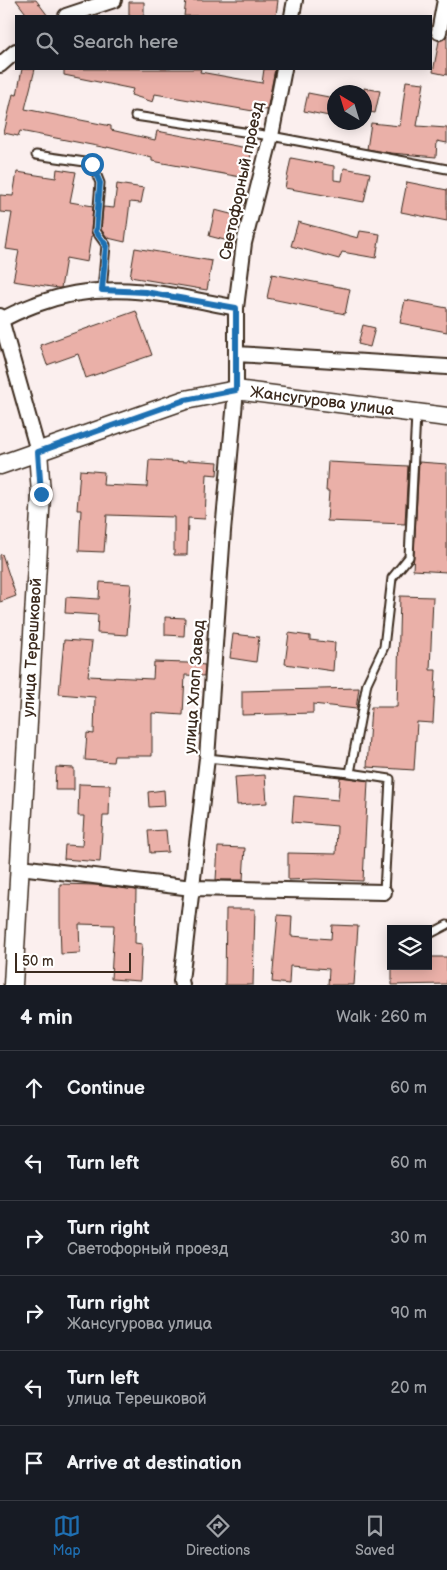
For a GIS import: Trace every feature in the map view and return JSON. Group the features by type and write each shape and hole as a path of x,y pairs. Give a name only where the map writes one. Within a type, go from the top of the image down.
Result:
{"street":[{"path":"69,15 114,0"},
{"path":"292,15 295,0"},
{"path":"439,32 445,0"},
{"path":"0,65 15,51"},
{"name":"Светофорный проезд","path":"236,390 236,308 244,242 271,136 284,70"},
{"path":"1,318 48,300 76,293 102,290 145,292 236,308"},
{"name":"улица Терешковой","path":"1,318 38,452 41,494 13,985"},
{"path":"236,354 447,367"},
{"name":"Жансугурова улица","path":"0,466 185,400 236,390 447,417"},
{"name":"улица Хлоп Завод","path":"182,985 207,758 223,531 236,390"},
{"path":"20,867 192,888 384,892"}],"lane":[{"path":"135,116 271,136 447,169"},
{"path":"36,155 92,164 100,183 96,232 106,245 102,290"},
{"path":"350,773 367,683 384,647 392,578 410,557 416,414"},
{"path":"207,758 390,779 384,892"},
{"path":"432,933 447,926"}],"building":[{"path":"16,0 36,0 47,15 27,15"},
{"path":"186,0 278,0 276,15 184,15"},
{"path":"129,2 144,2 144,15 129,15"},
{"path":"447,35 447,75 433,72 439,41"},
{"path":"22,70 35,70 25,109 111,126 111,130 155,140 157,131 252,149 246,178 152,161 152,158 107,147 20,131 18,136 4,133 13,94 17,95"},
{"path":"64,70 201,70 200,72 262,83 264,70 275,70 267,110 254,108 253,111 155,94 153,102 131,95 133,89 64,75"},
{"path":"406,81 424,83 417,126 447,128 447,143 437,141 436,157 367,149 372,123 400,126"},
{"path":"372,90 380,91 375,113 372,112"},
{"path":"308,93 327,97 327,116 304,111"},
{"path":"291,158 334,166 334,180 342,181 344,168 370,173 364,202 285,188"},
{"path":"57,169 76,172 70,202 93,206 91,231 93,236 91,236 87,262 66,258 61,288 13,281 19,251 6,249 12,213 0,212 0,195 13,196 17,172 56,178"},
{"path":"407,182 447,190 447,221 401,212"},
{"path":"117,184 144,188 141,203 130,202 125,242 108,238 101,230 103,207 114,208"},
{"path":"215,210 238,216 232,242 209,236"},
{"path":"298,222 358,238 360,231 380,234 376,258 342,252 339,259 291,246"},
{"path":"135,248 212,261 207,290 130,277"},
{"path":"272,274 350,289 345,314 267,298"},
{"path":"405,300 447,308 447,332 400,323"},
{"path":"136,311 152,355 86,378 78,354 47,365 40,345"},
{"path":"363,325 375,328 370,347 358,344"},
{"path":"149,460 218,462 217,475 207,474 205,519 188,518 187,555 174,555 174,517 107,515 104,552 79,551 81,510 77,510 80,470 104,472 103,485 147,487"},
{"path":"328,462 408,466 405,524 327,521 329,491 326,491"},
{"path":"419,462 447,464 447,572 413,570"},
{"path":"2,554 16,596 0,602 0,555"},
{"path":"100,582 131,584 127,635 97,633 98,615 65,613 66,597 99,599"},
{"path":"400,596 433,597 430,670 436,670 433,723 417,722 414,770 367,767 371,707 397,707"},
{"path":"165,617 185,618 184,636 165,635"},
{"path":"289,633 310,636 310,640 335,643 333,671 285,664"},
{"path":"233,634 259,637 256,662 230,658"},
{"path":"64,640 92,642 88,676 153,679 154,662 205,665 204,676 185,675 183,715 152,713 152,756 114,756 113,762 85,760 87,733 94,734 95,697 59,694"},
{"path":"359,688 356,709 313,704 313,713 242,715 242,691"},
{"path":"56,767 74,768 74,790 55,790"},
{"path":"265,775 267,803 237,805 235,777"},
{"path":"340,777 368,781 363,881 288,880 288,853 336,854 337,826 292,822 294,796 338,800"},
{"path":"79,784 110,785 109,816 103,816 100,862 64,859 65,845 82,846 84,816 78,816"},
{"path":"164,790 165,806 149,807 148,792"},
{"path":"166,830 168,852 150,853 148,831"},
{"path":"218,847 245,848 243,880 216,880"},
{"path":"60,884 95,885 136,890 135,943 142,944 140,981 111,979 114,925 79,924 80,953 61,954"},
{"path":"226,909 255,909 253,985 225,985"},
{"path":"278,915 292,916 291,936 331,939 332,925 358,926 354,985 328,985 329,969 290,966 289,984 272,982"},
{"path":"432,957 447,957 447,984 392,985 392,970 432,970"}],"route":[{"path":"41,494 38,452 185,400 236,390 236,308 145,292 102,290 106,245 96,232 100,183 92,164"}]}
